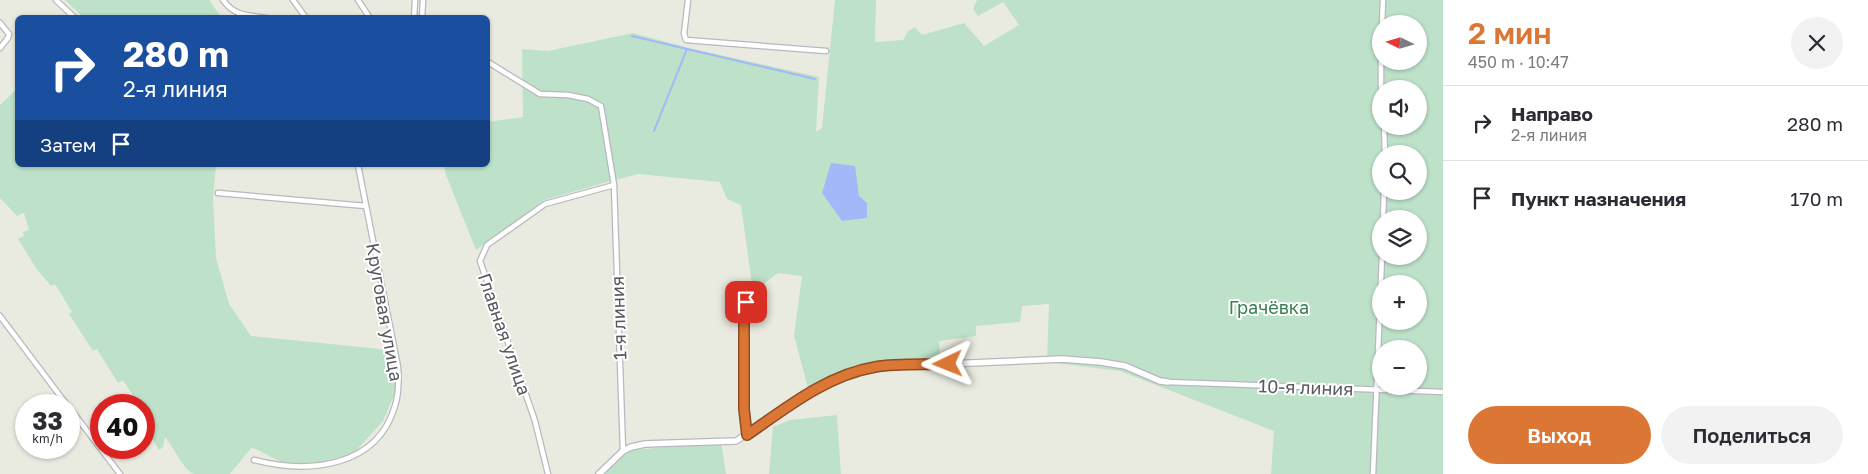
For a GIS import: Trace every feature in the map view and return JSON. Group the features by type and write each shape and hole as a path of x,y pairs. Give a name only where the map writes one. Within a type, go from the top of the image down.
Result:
{"street":[{"path":"56,0 72,15"},
{"path":"223,0 229,8 243,15"},
{"path":"293,0 304,15"},
{"path":"358,0 368,15"},
{"path":"414,15 415,0"},
{"path":"422,15 423,0"},
{"path":"688,0 684,34 686,40 826,51"},
{"path":"1382,15 1383,0"},
{"path":"0,23 9,34 0,48"},
{"name":"1-я линия","path":"490,63 540,94 568,94 588,99 601,106 614,184 623,451"},
{"name":"Круговая улица","path":"330,469 338,468 371,446 390,420 399,387 398,367 358,167"},
{"name":"Главная улица","path":"548,474 535,421 480,262 487,244 546,204 614,184"},
{"path":"218,194 366,206"},
{"path":"1378,340 1382,265"},
{"path":"747,435 744,409 744,314 748,291"},
{"path":"0,316 59,394"},
{"path":"599,474 623,451 645,444 736,441 806,395 828,383 864,369 888,366 1062,359 1124,366 1160,381 1168,382"},
{"name":"10-я линия","path":"1168,382 1372,390"},
{"name":"10-я линия","path":"1427,392 1443,392"},
{"path":"1374,474 1376,395"},
{"path":"80,422 120,474"},
{"path":"254,460 275,469 301,472"}],"green space":[{"path":"65,0 209,0 220,15 81,15"},
{"name":"Грачёвка","path":"835,0 876,0 875,42 903,40 908,31 915,27 922,35 964,23 984,46 1019,25 1003,2 978,16 973,9 977,0 1443,0 1443,474 1271,474 1274,431 1120,371 1047,362 1049,304 1022,306 1020,322 976,326 976,336 939,341 940,359 882,361 855,365 808,388 794,335 802,276 778,273 753,292 741,205 727,199 720,182 638,174 607,182 544,200 476,250 446,175 444,167 490,167 490,122 523,117 522,49 548,51 633,33 689,48 819,77 816,132 822,128","holes":["859,196 867,218 842,221"]},
{"path":"15,91 15,167 216,167 213,199 216,258 229,304 251,336 390,350 396,369 396,391 383,421 354,453 318,467 285,464 251,448 230,474 194,474 190,472 165,437 163,447 159,450 155,443 155,394 132,394 123,380 118,383 97,349 93,351 69,314 72,312 55,284 51,286 36,268 18,239 24,236 23,232 29,230 24,213 17,216 0,198 0,105"},
{"path":"837,415 841,474 769,474 773,427 790,420"},
{"path":"721,442 726,474 601,474 623,451"}],"water":[{"path":"831,163 855,166 859,196 867,203 867,218 842,221 822,193"}],"waterway":[{"path":"632,36 687,49"},
{"path":"654,131 687,49 815,79"}],"route":[{"path":"746,302 744,314 744,409 747,435 806,395 846,375 876,367 948,364"}]}
